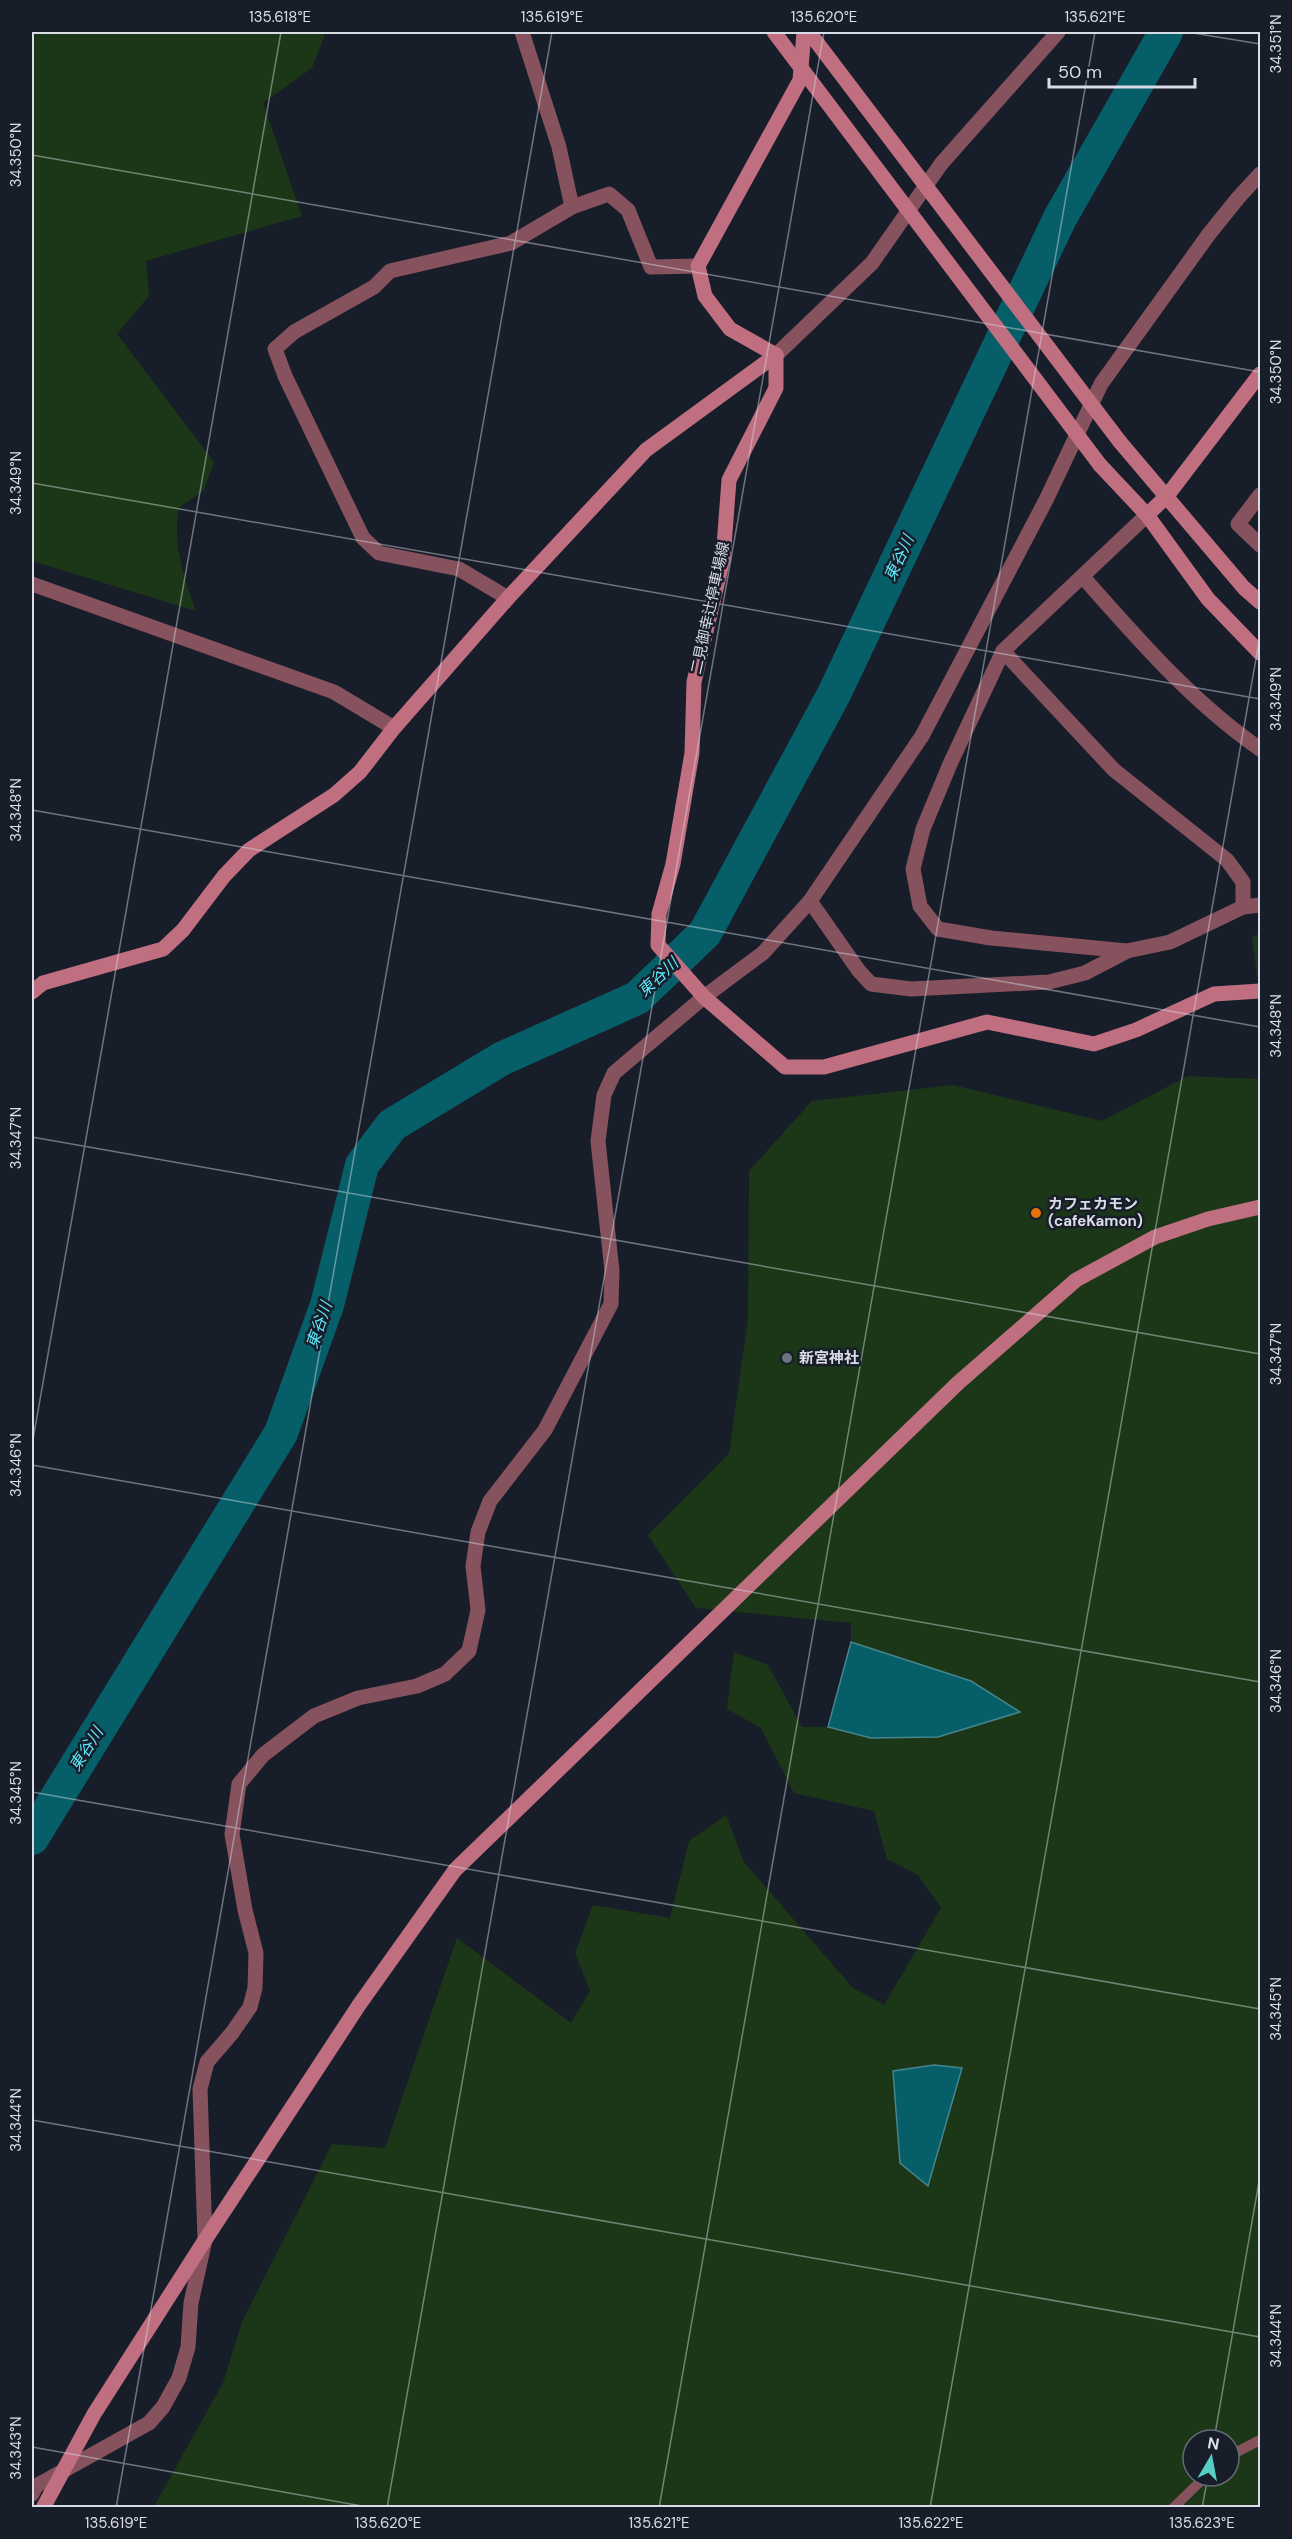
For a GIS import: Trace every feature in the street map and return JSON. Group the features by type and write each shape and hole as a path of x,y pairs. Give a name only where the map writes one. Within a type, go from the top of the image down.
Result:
{"street":[{"path":"522,32 559,147 572,207"},
{"path":"774,32 1100,465 1147,515 1208,599 1260,653"},
{"path":"776,355 730,329 705,296 698,266 800,80 804,32"},
{"path":"809,32 1120,442 1244,588 1260,602"},
{"path":"32,992 44,983 163,949 183,930 224,876 249,850 334,795 360,772 394,728 508,598 646,450 776,355 872,263 941,164 1058,32"},
{"path":"32,2494 36,2486 149,2423 163,2407 179,2378 188,2347 191,2304 205,2241 200,2089 207,2062 232,2033 250,2007 255,1988 256,1953 245,1910 232,1834 239,1784 263,1755 314,1716 358,1698 417,1686 445,1674 469,1651 478,1610 473,1566 477,1532 490,1501 545,1430 611,1304 612,1271 598,1142 604,1095 614,1073 704,997 763,953 810,901 922,735 1046,501 1101,384 1209,234 1260,174"},
{"path":"508,598 459,569 379,553 363,538 285,376 275,349 294,332 374,287 390,271 512,243 572,207 609,194 628,210 651,267 698,266"},
{"name":"二見御幸辻停車場線","path":"776,355 776,388 729,480 723,559 694,682 692,753 673,864 659,914 658,945 704,997 786,1067 824,1067 987,1022 1094,1044 1136,1030 1214,994 1260,990"},
{"path":"1127,951 992,938 938,929 920,906 913,869 923,829 950,764 1003,651 1167,496 1260,374"},
{"path":"1260,495 1238,525 1260,545"},
{"path":"1083,577 1156,659 1226,725 1260,749"},
{"path":"32,584 334,692 394,728"},
{"path":"1003,651 1114,770 1227,860 1243,882 1243,907"},
{"path":"810,901 859,971 871,984 911,989 1049,982 1085,973 1127,951 1170,942 1243,907 1260,905"},
{"path":"43,2508 94,2414 205,2241 359,2005 455,1870 958,1383 1076,1280 1155,1237 1208,1219 1260,1208"}],"lane":[{"path":"1241,2450 1260,2440"},
{"path":"1173,2508 1194,2488"}],"green space":[{"path":"32,32 326,32 312,68 263,103 302,216 146,261 149,296 117,334 214,462 204,490 179,508 177,521 180,561 196,611 32,561"},
{"path":"1260,934 1260,1000 1252,936"},
{"path":"1188,1076 1260,1079 1260,2507 153,2508 223,2383 242,2322 332,2144 385,2148 457,1938 571,2023 590,1991 575,1953 593,1905 670,1918 689,1841 726,1815 744,1862 852,1987 884,2005 941,1908 918,1875 887,1859 874,1811 794,1793 761,1728 727,1709 734,1652 768,1665 802,1727 828,1727 851,1642 851,1623 696,1608 648,1535 729,1453 748,1319 749,1171 812,1101 953,1085 1102,1121"}],"water":[{"path":"851,1642 971,1681 1020,1712 938,1737 871,1738 828,1727"},
{"path":"934,2065 962,2068 928,2186 900,2163 893,2071"}],"waterway":[{"name":"東谷川","path":"32,1838 281,1433 327,1305 362,1165 392,1125 501,1059 637,998 705,933 834,694 1060,218 1166,32"}],"place":[{"name":"カフェカモン (cafeKamon)","path":"1036,1213"},
{"name":"新宮神社","path":"787,1358"}]}
